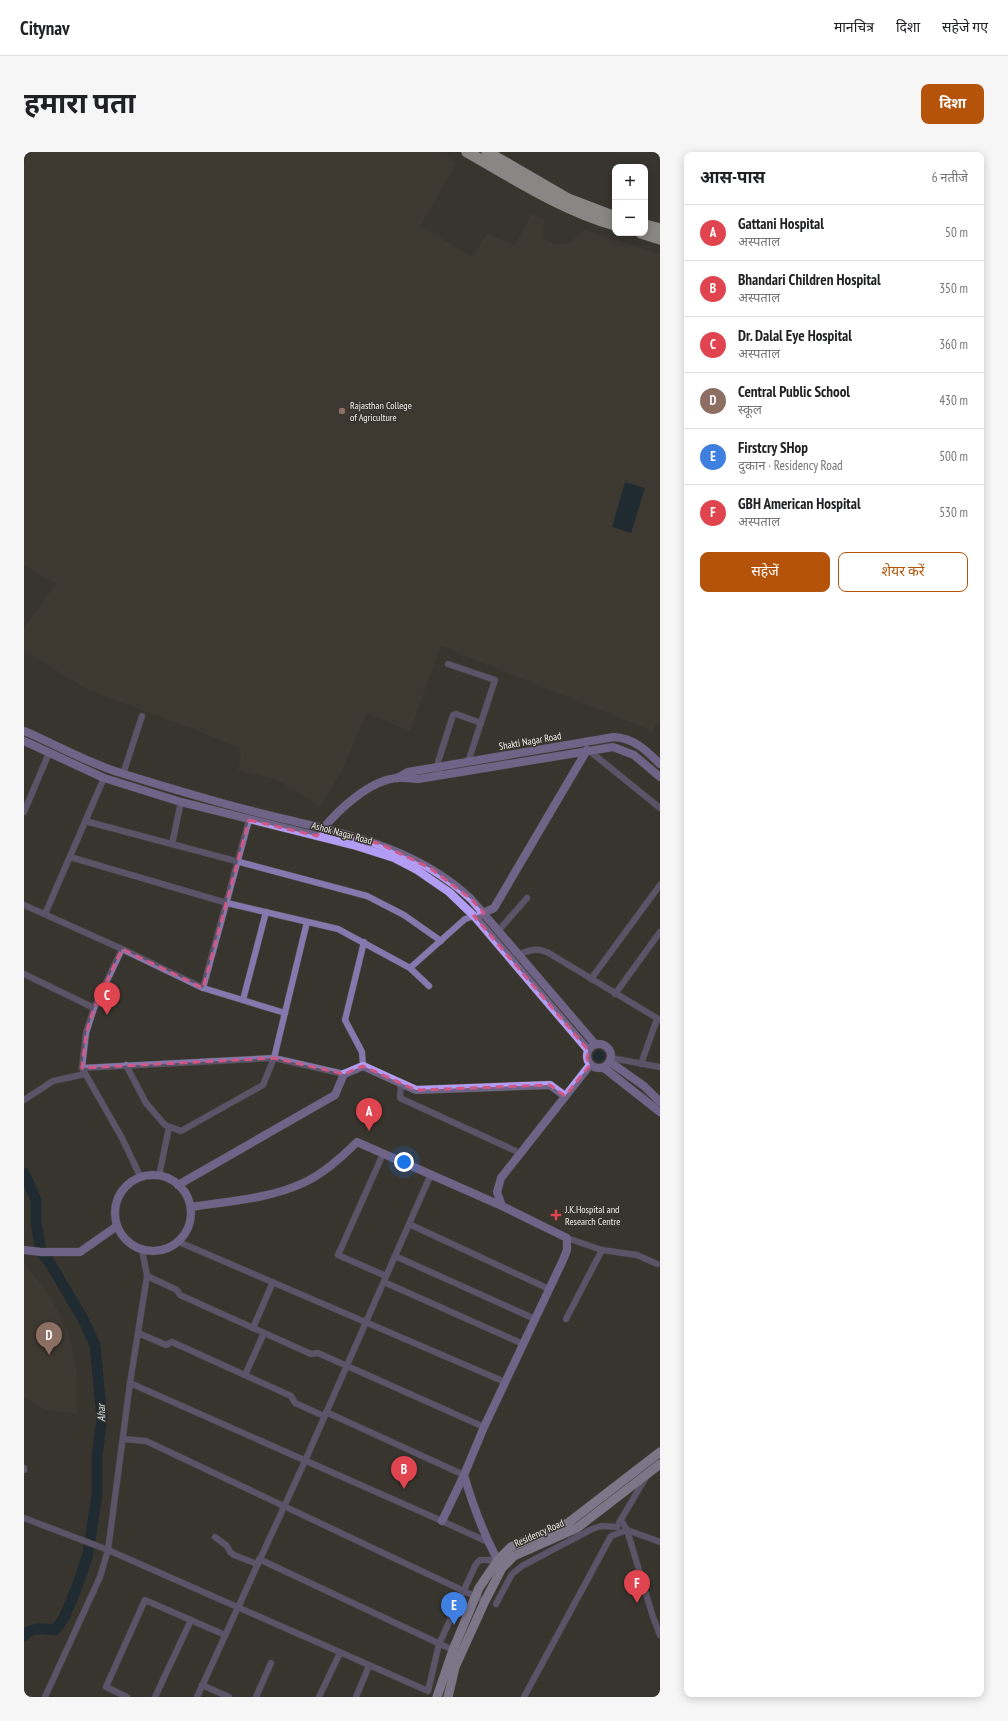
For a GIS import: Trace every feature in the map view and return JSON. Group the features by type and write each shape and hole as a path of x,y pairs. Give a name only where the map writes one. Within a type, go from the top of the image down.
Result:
{"highway":[{"path":"467,152 564,207 591,218 612,224"},
{"path":"487,152 568,199 612,215"},
{"path":"648,226 660,229"},
{"path":"648,235 660,239"}],"main road":[{"path":"436,1697 457,1652 479,1588 498,1560 511,1547 568,1523 660,1452"},
{"name":"Residency Road","path":"448,1697 457,1652 502,1568 514,1556 577,1528 660,1464"}],"street":[{"path":"448,664 495,680 468,762"},
{"path":"439,771 438,762 453,715 456,714 481,723"},
{"path":"123,774 142,716"},
{"path":"24,742 26,732 108,769 123,774 252,811 323,828 380,844 416,859 458,886 484,913 520,954 592,1047"},
{"name":"Shakti Nagar Road","path":"317,836 323,828 362,792 374,786 397,778 418,779 468,762 583,742 621,738 642,747 660,764"},
{"name":"Ashok Nagar Road","path":"24,742 104,778 181,802 376,852 405,864 427,876 450,892 474,916 592,1047"},
{"path":"410,968 465,919 494,908 576,770 584,751 583,742"},
{"name":"Shakti Nagar Road","path":"439,771 613,746 623,749 639,758 660,777"},
{"path":"584,751 660,808"},
{"path":"24,812 49,753"},
{"path":"45,914 104,778"},
{"path":"172,844 181,802"},
{"path":"203,988 249,820"},
{"path":"86,821 367,896 404,915 441,941"},
{"path":"70,857 227,903 338,929 410,968 430,986"},
{"path":"591,979 660,885"},
{"path":"499,930 527,898"},
{"path":"24,905 122,949 203,988 285,1013"},
{"path":"244,1000 266,912"},
{"path":"126,1065 146,1103 165,1125 181,1131 263,1085 274,1058 307,922"},
{"path":"615,994 660,932"},
{"path":"363,1066 362,1052 345,1020 364,942"},
{"path":"122,949 94,1008 86,1033 84,1071 122,1138 141,1178"},
{"path":"520,954 532,949 540,949 659,1020 641,1064"},
{"path":"24,974 94,1008"},
{"path":"603,1044 607,1046 611,1054 611,1060 604,1068 599,1069 590,1065 586,1056 592,1047 603,1044"},
{"path":"24,1100 53,1082 84,1071 126,1065 274,1058 344,1074 363,1066 416,1090 550,1085 565,1096"},
{"path":"611,1060 660,1067"},
{"path":"611,1060 644,1086 660,1102"},
{"path":"502,1206 497,1192 500,1178 590,1065"},
{"path":"604,1068 660,1112"},
{"path":"178,1185 335,1095 344,1074"},
{"path":"401,1083 400,1098 520,1153"},
{"path":"159,1176 169,1127"},
{"path":"191,1207 272,1194 304,1183 341,1157 357,1142 502,1206 567,1238 602,1250 637,1255 657,1264"},
{"path":"383,1154 338,1255 385,1279 523,1344"},
{"path":"197,1697 347,1365 430,1174"},
{"path":"147,1176 159,1176 164,1177 178,1185 185,1192 191,1207 191,1221 187,1231 179,1242 162,1250 149,1251 130,1243 121,1234 117,1226 115,1212 118,1198 126,1187 135,1180 141,1178 147,1176"},
{"path":"409,1224 549,1289"},
{"path":"24,1250 41,1252 80,1252 117,1226"},
{"path":"442,1521 464,1475 484,1427 567,1250 567,1238"},
{"path":"179,1242 505,1382"},
{"path":"45,1697 100,1577 108,1550 130,1383 147,1276 142,1249"},
{"path":"566,1319 602,1250"},
{"path":"395,1256 535,1319"},
{"path":"147,1276 177,1290 180,1295 264,1333 311,1354 318,1353 347,1365 484,1427"},
{"path":"253,1328 273,1282"},
{"path":"138,1333 166,1345 172,1342 290,1396 295,1403 325,1414 464,1475 475,1508 502,1568"},
{"path":"244,1375 264,1333"},
{"path":"130,1383 490,1543"},
{"path":"123,1439 146,1441 485,1601"},
{"path":"524,1697 647,1475 643,1464"},
{"path":"26,1519 108,1550 428,1691 439,1644 476,1564 480,1560 498,1560"},
{"path":"621,1520 627,1530 653,1617 660,1635"},
{"path":"496,1604 512,1574 522,1566 592,1529 601,1526 617,1527"},
{"path":"612,1536 627,1530 660,1542"},
{"path":"216,1537 227,1546 230,1552 234,1555 258,1562 457,1652"},
{"path":"127,1697 106,1687 145,1600 225,1635"},
{"path":"155,1697 191,1620"},
{"path":"319,1697 340,1653"},
{"path":"256,1697 271,1663"},
{"path":"356,1697 369,1666"},
{"path":"202,1685 229,1697"}],"highlighted area":[{"path":"249,820 317,836 323,828 380,844 430,868 471,899 484,913 474,916 588,1050 587,1059 590,1065 565,1096 550,1085 416,1090 363,1066 344,1074 274,1058 82,1068 86,1033 94,1008 122,949 203,988"}],"shaded area":[{"name":"Rajasthan College of Agriculture","path":"30,152 439,152 457,163 420,226 473,257 487,233 514,246 532,214 545,219 543,233 545,239 556,245 569,243 584,230 660,254 660,718 652,731 441,646 410,731 367,713 340,774 320,807 278,780 238,770 241,757 239,748 86,689 24,650 24,627 56,584 24,565 24,164"},
{"path":"24,1263 51,1297 70,1337 77,1373 77,1414 46,1410 24,1397"}],"water":[{"path":"625,482 645,488 631,533 612,527"},
{"path":"601,1050 604,1051 604,1061 597,1062 594,1061 593,1054 594,1051"}],"waterway":[{"name":"Ahar","path":"24,1173 36,1200 36,1222 41,1252 50,1263 83,1319 95,1345 102,1418 97,1456 97,1494 88,1554 77,1587 64,1618 55,1630 34,1629 24,1636"}],"place":[{"name":"Rajasthan College of Agriculture","path":"342,411"},
{"name":"Dr. Dalal Eye Hospital","path":"107,1015"},
{"name":"Gattani Hospital","path":"369,1131"},
{"name":"J.K.Hospital and Research Centre","path":"556,1215"},
{"name":"Central Public School","path":"49,1355"},
{"name":"Bhandari Children Hospital","path":"404,1489"},
{"name":"GBH American Hospital","path":"637,1603"},
{"name":"Firstcry SHop","path":"454,1625"}]}
